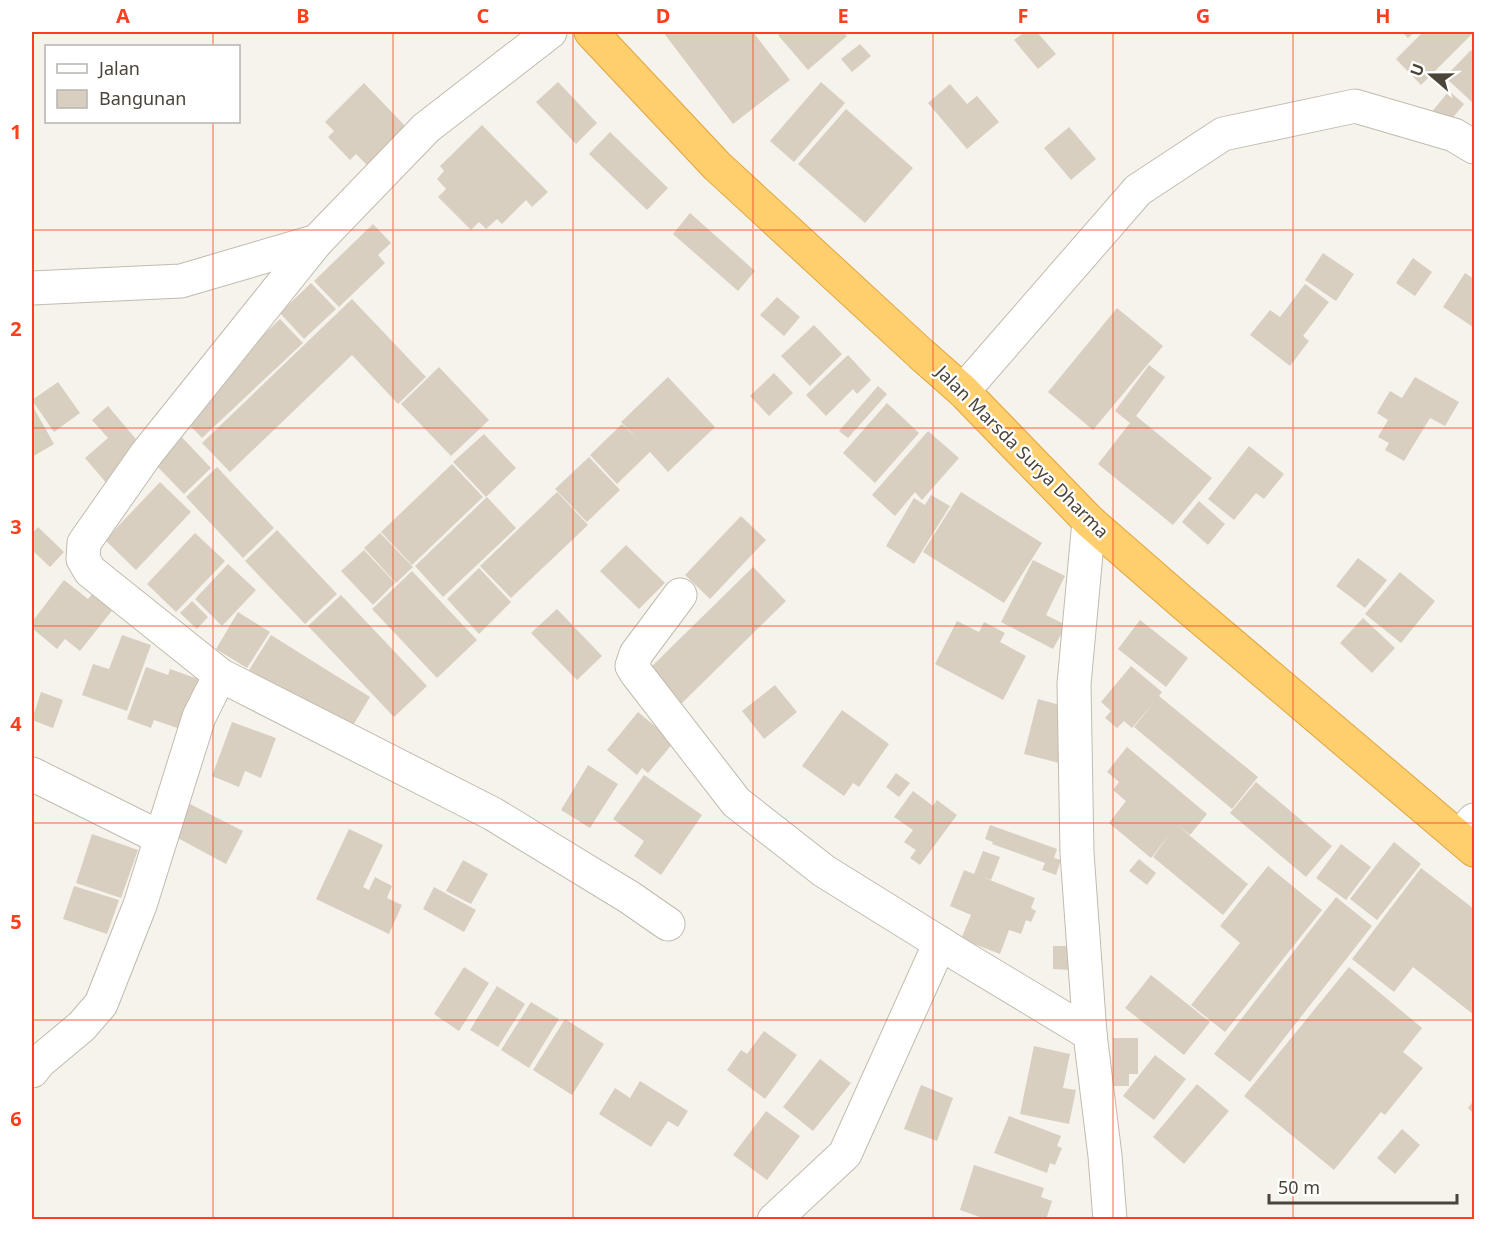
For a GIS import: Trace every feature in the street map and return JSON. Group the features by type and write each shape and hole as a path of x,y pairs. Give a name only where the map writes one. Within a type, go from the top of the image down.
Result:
{"highway":[{"name":"Jalan Marsda Surya Dharma","path":"591,32 717,166 963,391 1089,521 1183,603 1469,836"}],"street":[{"path":"550,32 426,128 317,241 147,453 84,543 83,559 90,571 220,675 493,814 629,897 668,924"},
{"path":"963,391 1138,190 1223,134 1355,106 1454,135 1474,147"},
{"path":"32,288 181,281 317,241"},
{"path":"1089,521 1074,684 1077,853 1090,1034 1106,1156 1110,1220"},
{"path":"680,595 636,654 633,666 736,802 824,871 1090,1034"},
{"path":"32,1071 39,1062 82,1026 100,1004 140,905 200,717 220,675"},
{"path":"32,774 161,838"},
{"path":"774,1220 845,1154 940,943"}],"building":[{"path":"663,32 753,32 790,80 733,124"},
{"path":"782,32 843,32 847,36 808,70 778,35"},
{"path":"1025,32 1037,32 1056,54 1038,69 1014,40"},
{"path":"1402,32 1415,32 1408,38"},
{"path":"1423,32 1474,32 1421,85 1396,59"},
{"path":"860,44 871,56 852,72 841,59"},
{"path":"1471,50 1474,54 1474,104 1445,77"},
{"path":"558,82 597,123 576,144 536,102"},
{"path":"821,82 845,103 794,162 770,141"},
{"path":"364,83 405,126 395,136 405,147 386,165 376,155 367,165 356,154 350,160 328,137 334,131 325,122"},
{"path":"950,84 967,104 977,96 999,122 967,149 928,103"},
{"path":"1449,91 1464,104 1446,126 1430,114"},
{"path":"846,109 913,168 865,223 798,164"},
{"path":"482,125 548,192 532,207 526,200 502,224 497,219 486,229 479,222 471,230 438,197 446,189 437,179 444,171 440,166"},
{"path":"1069,127 1096,159 1071,180 1044,148"},
{"path":"610,132 668,188 647,210 589,154"},
{"path":"690,213 755,271 738,291 673,234"},
{"path":"373,224 391,243 378,255 385,263 339,307 314,281"},
{"path":"1323,253 1354,274 1336,301 1305,280"},
{"path":"1413,258 1432,272 1415,296 1396,283"},
{"path":"1465,273 1474,279 1473,327 1443,307"},
{"path":"311,283 336,309 304,339 280,313"},
{"path":"1305,284 1329,302 1303,336 1309,341 1290,366 1250,335 1270,310 1280,317"},
{"path":"777,297 800,317 784,336 760,315"},
{"path":"352,299 426,377 398,404 352,355 230,472 202,443"},
{"path":"1117,308 1163,346 1093,430 1048,392"},
{"path":"280,319 303,343 202,438 180,415"},
{"path":"814,325 842,354 810,386 781,356"},
{"path":"848,355 871,380 857,394 853,389 826,416 806,395"},
{"path":"1149,365 1165,377 1136,416 1212,478 1173,525 1098,464 1130,423 1115,411"},
{"path":"439,367 489,420 451,456 401,404"},
{"path":"774,373 793,393 769,416 750,396"},
{"path":"668,377 715,427 668,472 650,452 617,484 590,455 622,424 639,440 621,422"},
{"path":"1415,377 1459,402 1445,426 1430,418 1404,461 1385,450 1389,443 1378,437 1388,420 1377,413 1390,391 1402,398"},
{"path":"58,382 80,413 54,432 32,400"},
{"path":"878,386 887,394 848,438 839,431"},
{"path":"887,403 919,433 875,483 843,453"},
{"path":"32,405 54,444 32,457"},
{"path":"108,406 146,451 108,485 85,458 108,438 92,420"},
{"path":"176,431 211,468 184,494 148,457"},
{"path":"928,431 959,458 922,500 915,492 895,516 872,495"},
{"path":"484,434 516,468 486,497 453,462"},
{"path":"1249,446 1284,474 1264,499 1256,493 1234,520 1208,499"},
{"path":"589,457 620,490 587,522 555,489"},
{"path":"452,464 483,497 412,565 381,532"},
{"path":"217,467 274,528 243,558 186,497"},
{"path":"160,482 191,512 136,570 105,540"},
{"path":"557,492 588,525 511,598 480,566"},
{"path":"961,492 1042,543 1004,603 923,552"},
{"path":"931,495 950,506 914,564 886,546 914,498 925,505"},
{"path":"487,497 516,528 443,597 415,566"},
{"path":"1199,501 1225,524 1208,545 1182,522"},
{"path":"741,516 766,540 710,599 685,575"},
{"path":"38,527 64,552 50,567 32,550 32,534"},
{"path":"277,530 337,594 305,624 245,561"},
{"path":"195,533 225,561 176,612 147,584"},
{"path":"380,533 413,567 396,583 364,548"},
{"path":"626,545 665,583 639,609 600,571"},
{"path":"364,550 395,583 373,605 341,571"},
{"path":"1358,558 1387,580 1365,608 1336,586"},
{"path":"1033,560 1065,576 1046,615 1066,625 1053,649 1001,622"},
{"path":"228,564 256,590 222,626 195,599"},
{"path":"753,567 786,601 679,706 647,671"},
{"path":"479,568 511,602 479,634 447,599"},
{"path":"412,571 477,640 437,678 372,609"},
{"path":"1400,572 1435,601 1401,643 1365,614"},
{"path":"64,580 88,599 94,592 114,608 80,651 65,639 57,649 32,628 32,622"},
{"path":"341,595 427,686 394,717 308,626"},
{"path":"192,601 208,617 197,629 180,613"},
{"path":"557,609 602,656 577,680 531,633"},
{"path":"238,612 270,632 247,668 216,649"},
{"path":"1363,618 1395,648 1372,673 1340,643"},
{"path":"1140,620 1188,658 1166,687 1118,649"},
{"path":"957,621 979,632 984,622 1005,633 1000,642 1026,656 1003,700 935,664"},
{"path":"122,635 151,645 127,711 82,695 93,664 109,669"},
{"path":"271,635 370,697 349,732 249,670"},
{"path":"1131,666 1162,692 1159,696 1258,777 1232,809 1134,727 1155,701 1132,728 1124,721 1117,728 1105,718 1111,711 1101,702"},
{"path":"146,667 168,675 170,669 201,680 183,730 154,720 151,728 127,719"},
{"path":"775,685 797,712 764,739 742,711"},
{"path":"41,692 63,700 53,728 32,720"},
{"path":"1038,699 1060,705 1059,763 1024,754"},
{"path":"842,710 889,744 859,787 853,783 844,796 802,766"},
{"path":"638,712 674,742 648,773 642,768 637,775 607,750"},
{"path":"232,722 276,738 261,778 245,771 239,787 212,776"},
{"path":"1127,747 1207,814 1190,835 1177,825 1248,884 1223,915 1153,857 1169,835 1151,858 1109,823 1126,801 1113,790 1119,782 1107,772"},
{"path":"588,765 618,784 590,828 561,810"},
{"path":"896,773 910,783 899,797 886,787"},
{"path":"644,775 702,815 661,875 634,856 644,841 613,819"},
{"path":"1256,782 1332,846 1306,877 1230,813"},
{"path":"913,791 933,806 937,800 957,815 920,865 910,858 916,850 904,842 913,830 894,817"},
{"path":"188,803 243,831 226,864 172,835"},
{"path":"990,825 1057,849 1054,858 1061,860 1056,875 1042,870 1045,863 992,844 993,842 985,839"},
{"path":"349,829 383,845 363,887 369,890 375,877 392,886 387,898 402,905 389,934 316,899"},
{"path":"92,834 138,850 121,898 76,883"},
{"path":"1394,842 1421,864 1377,920 1350,899"},
{"path":"1341,844 1371,867 1346,900 1316,878"},
{"path":"983,851 1000,857 991,880 980,876 1035,898 1031,908 1036,911 1031,922 1026,920 1021,934 1009,930 1000,954 961,939 971,915 950,906 964,870 974,874"},
{"path":"1139,859 1156,873 1147,885 1129,871"},
{"path":"463,860 488,874 471,904 446,891"},
{"path":"1268,866 1322,910 1225,1032 1191,1005 1240,943 1220,926"},
{"path":"1421,868 1474,909 1474,1015 1413,967 1394,992 1352,959"},
{"path":"74,886 119,900 107,934 63,919"},
{"path":"434,887 476,910 464,932 423,909"},
{"path":"1336,897 1372,926 1250,1082 1214,1054"},
{"path":"1053,946 1071,946 1070,970 1053,969"},
{"path":"464,967 489,983 459,1031 434,1014"},
{"path":"1349,967 1422,1028 1403,1052 1423,1068 1385,1115 1381,1112 1334,1170 1244,1096"},
{"path":"1151,975 1210,1022 1184,1055 1125,1008"},
{"path":"497,986 525,1004 498,1047 470,1030"},
{"path":"531,1002 559,1019 529,1068 501,1050"},
{"path":"565,1019 604,1044 572,1095 533,1070"},
{"path":"764,1031 797,1055 765,1099 727,1070 741,1050 747,1054"},
{"path":"1113,1038 1138,1038 1138,1074 1129,1074 1129,1086 1113,1086"},
{"path":"1034,1046 1070,1054 1063,1088 1076,1090 1069,1124 1020,1114"},
{"path":"1155,1055 1186,1079 1154,1120 1123,1096"},
{"path":"820,1059 851,1083 813,1131 783,1107"},
{"path":"640,1081 688,1111 678,1127 668,1121 651,1147 599,1114 615,1088 630,1098"},
{"path":"1197,1084 1229,1111 1184,1164 1153,1137"},
{"path":"921,1085 953,1098 937,1141 904,1129"},
{"path":"1474,1100 1474,1114 1468,1108"},
{"path":"766,1111 800,1136 767,1180 733,1155"},
{"path":"1009,1116 1061,1136 1057,1146 1062,1148 1055,1165 1050,1163 1047,1173 994,1153"},
{"path":"1402,1129 1420,1145 1395,1174 1377,1158"},
{"path":"974,1165 1044,1188 1041,1197 1052,1201 1046,1220 988,1220 960,1210"}]}
